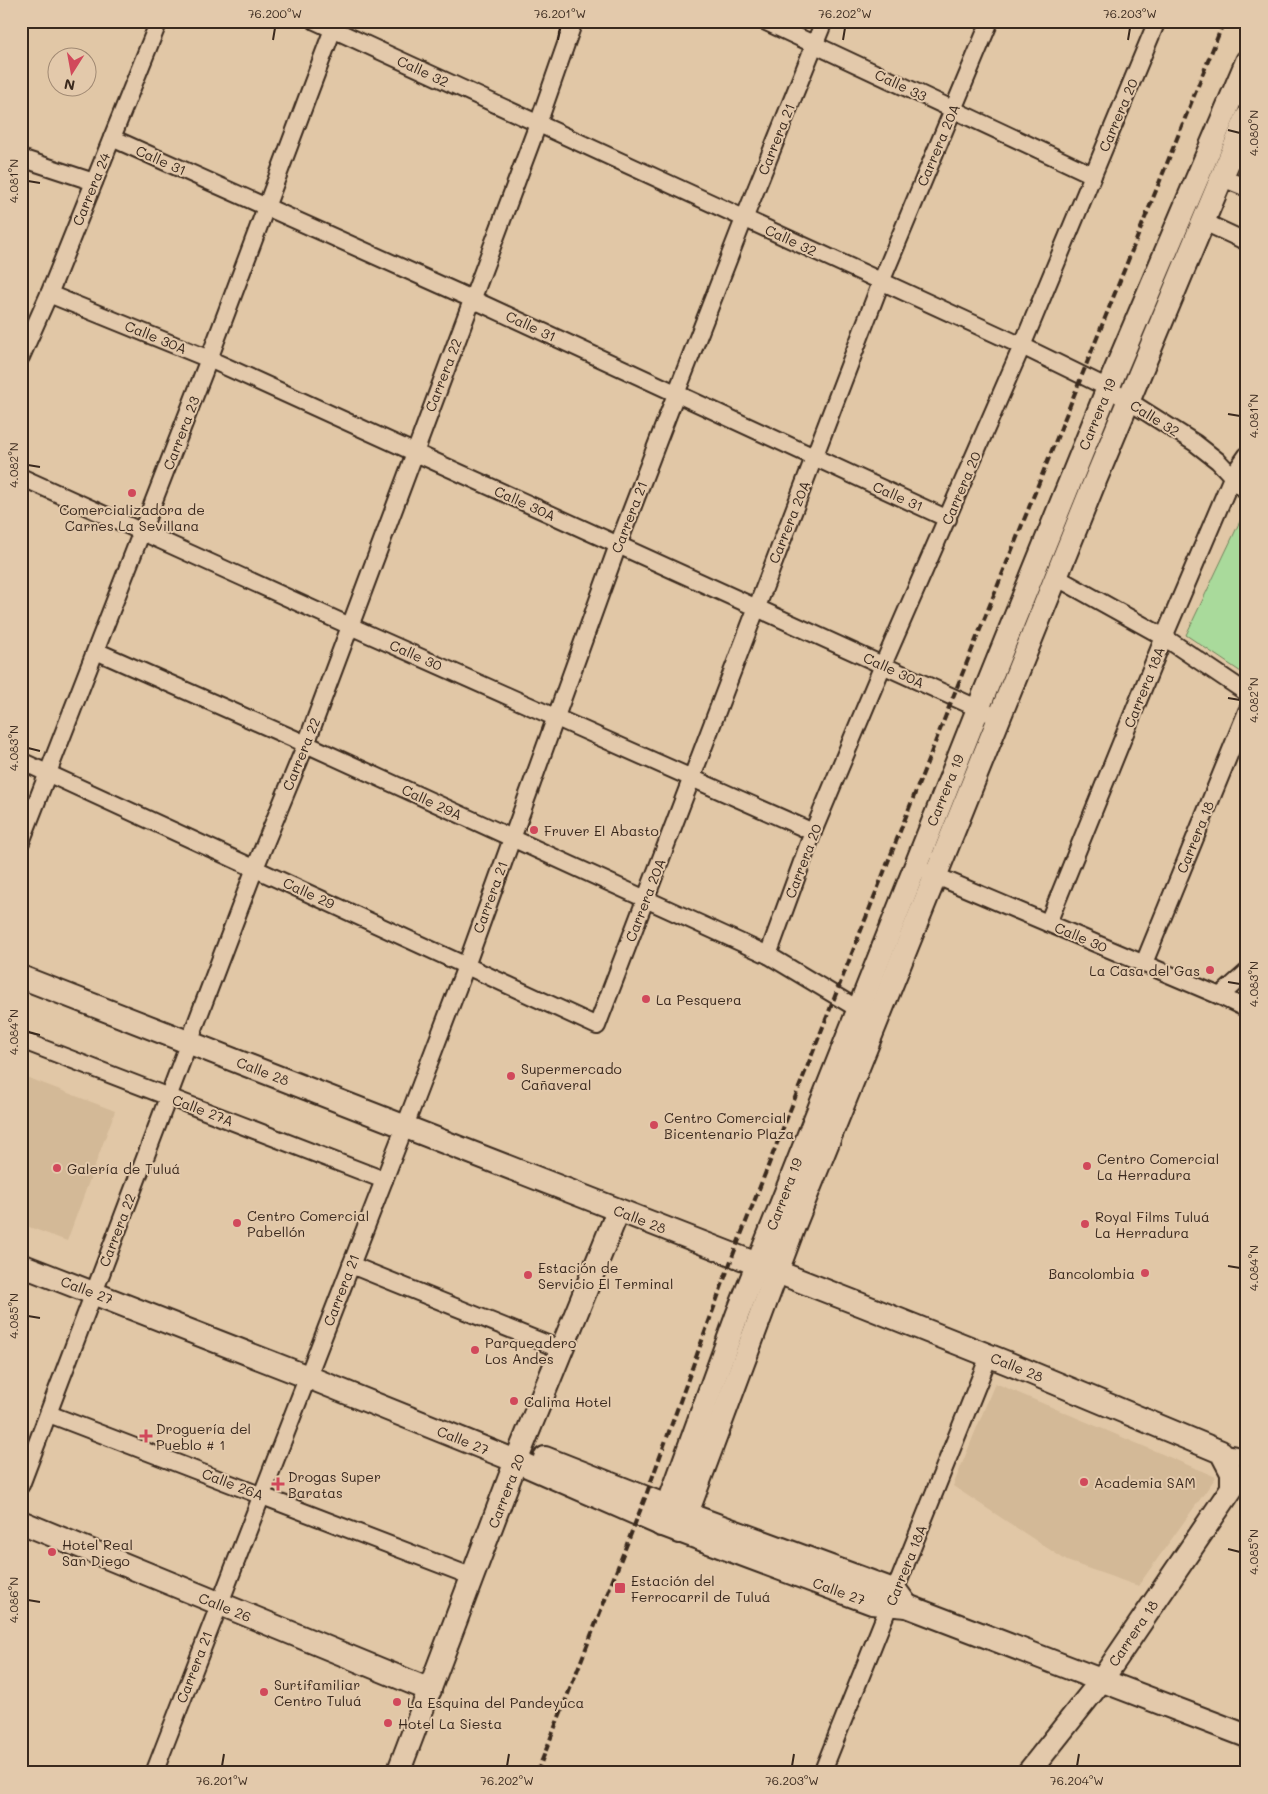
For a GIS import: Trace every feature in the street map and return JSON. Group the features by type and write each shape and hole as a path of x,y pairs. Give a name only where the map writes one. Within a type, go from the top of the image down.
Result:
{"main road":[{"name":"Carrera 19","path":"674,1519 731,1330 767,1268 925,871 978,708 1108,388 1247,62"},
{"name":"Carrera 19","path":"767,1268 858,1009 999,717 1220,177 1247,117"},
{"name":"Calle 28","path":"21,978 406,1126 767,1268 989,1356 1221,1452"},
{"name":"Carrera 20","path":"398,1773 519,1455 618,1211"},
{"name":"Calle 27","path":"21,1265 308,1377 519,1455 872,1603 898,1600 1101,1681 1247,1736"},
{"name":"Carrera 18","path":"1028,1773 1101,1681 1232,1488 1232,1473 1221,1452"},
{"name":"Calle 26","path":"21,1522 430,1690"}],"street":[{"name":"Carrera 24","path":"21,357 49,294 159,21"},
{"name":"Calle 32","path":"314,21 335,25 538,124 1022,346 1108,388 1195,443 1233,475 1247,492"},
{"name":"Carrera 22","path":"21,1485 188,1042 255,868 306,744 538,124 574,21"},
{"name":"Calle 33","path":"764,21 1092,175"},
{"name":"Carrera 21","path":"154,1773 218,1604 406,1126 466,966 618,545 744,218 824,21"},
{"name":"Carrera 20A","path":"596,1026 881,282 990,21"},
{"name":"Carrera 20","path":"768,956 813,832 883,665 1022,346 1157,21"},
{"name":"Carrera 23","path":"21,842 209,359 335,25"},
{"name":"Calle 31","path":"112,138 948,518"},
{"path":"21,158 94,182"},
{"path":"1220,177 1247,188"},
{"path":"1202,221 1247,242"},
{"name":"Calle 30A","path":"49,294 209,359 999,717"},
{"name":"Carrera 18A","path":"1048,923 1164,637 1233,475 1247,455"},
{"name":"Calle 30","path":"21,477 813,832"},
{"path":"1056,577 1164,637 1247,693"},
{"name":"Calle 29A","path":"96,651 306,744 768,956 858,1009"},
{"name":"Carrera 18","path":"1144,963 1247,711"},
{"name":"Calle 29","path":"21,761 596,1026"},
{"name":"Calle 30","path":"925,871 1144,963 1247,1009"},
{"path":"1220,996 1247,972"},
{"name":"Calle 27A","path":"21,1040 384,1180"},
{"path":"351,1265 562,1350"},
{"name":"Carrera 18A","path":"822,1773 898,1600 989,1356"},
{"name":"Calle 26A","path":"48,1414 473,1577"},
{"path":"1221,1452 1247,1458"}],"shaded area":[{"name":"Galería de Tuluá","path":"21,1075 115,1111 67,1241 21,1224"},
{"name":"Academia SAM","path":"995,1383 1216,1477 1138,1586 1067,1561 953,1486"}],"green space":[{"path":"1242,517 1247,523 1247,676 1186,635"}],"railway":[{"path":"537,1773 645,1498 733,1255 953,697 1224,21"}],"place":[{"name":"Comercializadora de Carnes La Sevillana","path":"132,493"},
{"name":"Fruver El Abasto","path":"534,830"},
{"name":"La Casa del Gas","path":"1210,970"},
{"name":"La Pesquera","path":"646,999"},
{"name":"Supermercado Cañaveral","path":"511,1076"},
{"name":"Centro Comercial Bicentenario Plaza","path":"654,1125"},
{"name":"Centro Comercial La Herradura","path":"1087,1166"},
{"name":"Galería de Tuluá","path":"57,1168"},
{"name":"Centro Comercial Pabellón","path":"237,1223"},
{"name":"Royal Films Tuluá La Herradura","path":"1085,1224"},
{"name":"Bancolombia","path":"1145,1273"},
{"name":"Estación de Servicio El Terminal","path":"528,1275"},
{"name":"Parqueadero Los Andes","path":"475,1350"},
{"name":"Calima Hotel","path":"514,1401"},
{"name":"Droguería del Pueblo # 1","path":"146,1436"},
{"name":"Academia SAM","path":"1084,1482"},
{"name":"Drogas Super Baratas","path":"278,1484"},
{"name":"Hotel Real San Diego","path":"52,1552"},
{"name":"Estación del Ferrocarril de Tuluá","path":"620,1588"},
{"name":"Surtifamiliar Centro Tuluá","path":"264,1692"},
{"name":"La Esquina del Pandeyuca","path":"397,1702"},
{"name":"Hotel La Siesta","path":"388,1723"}]}
